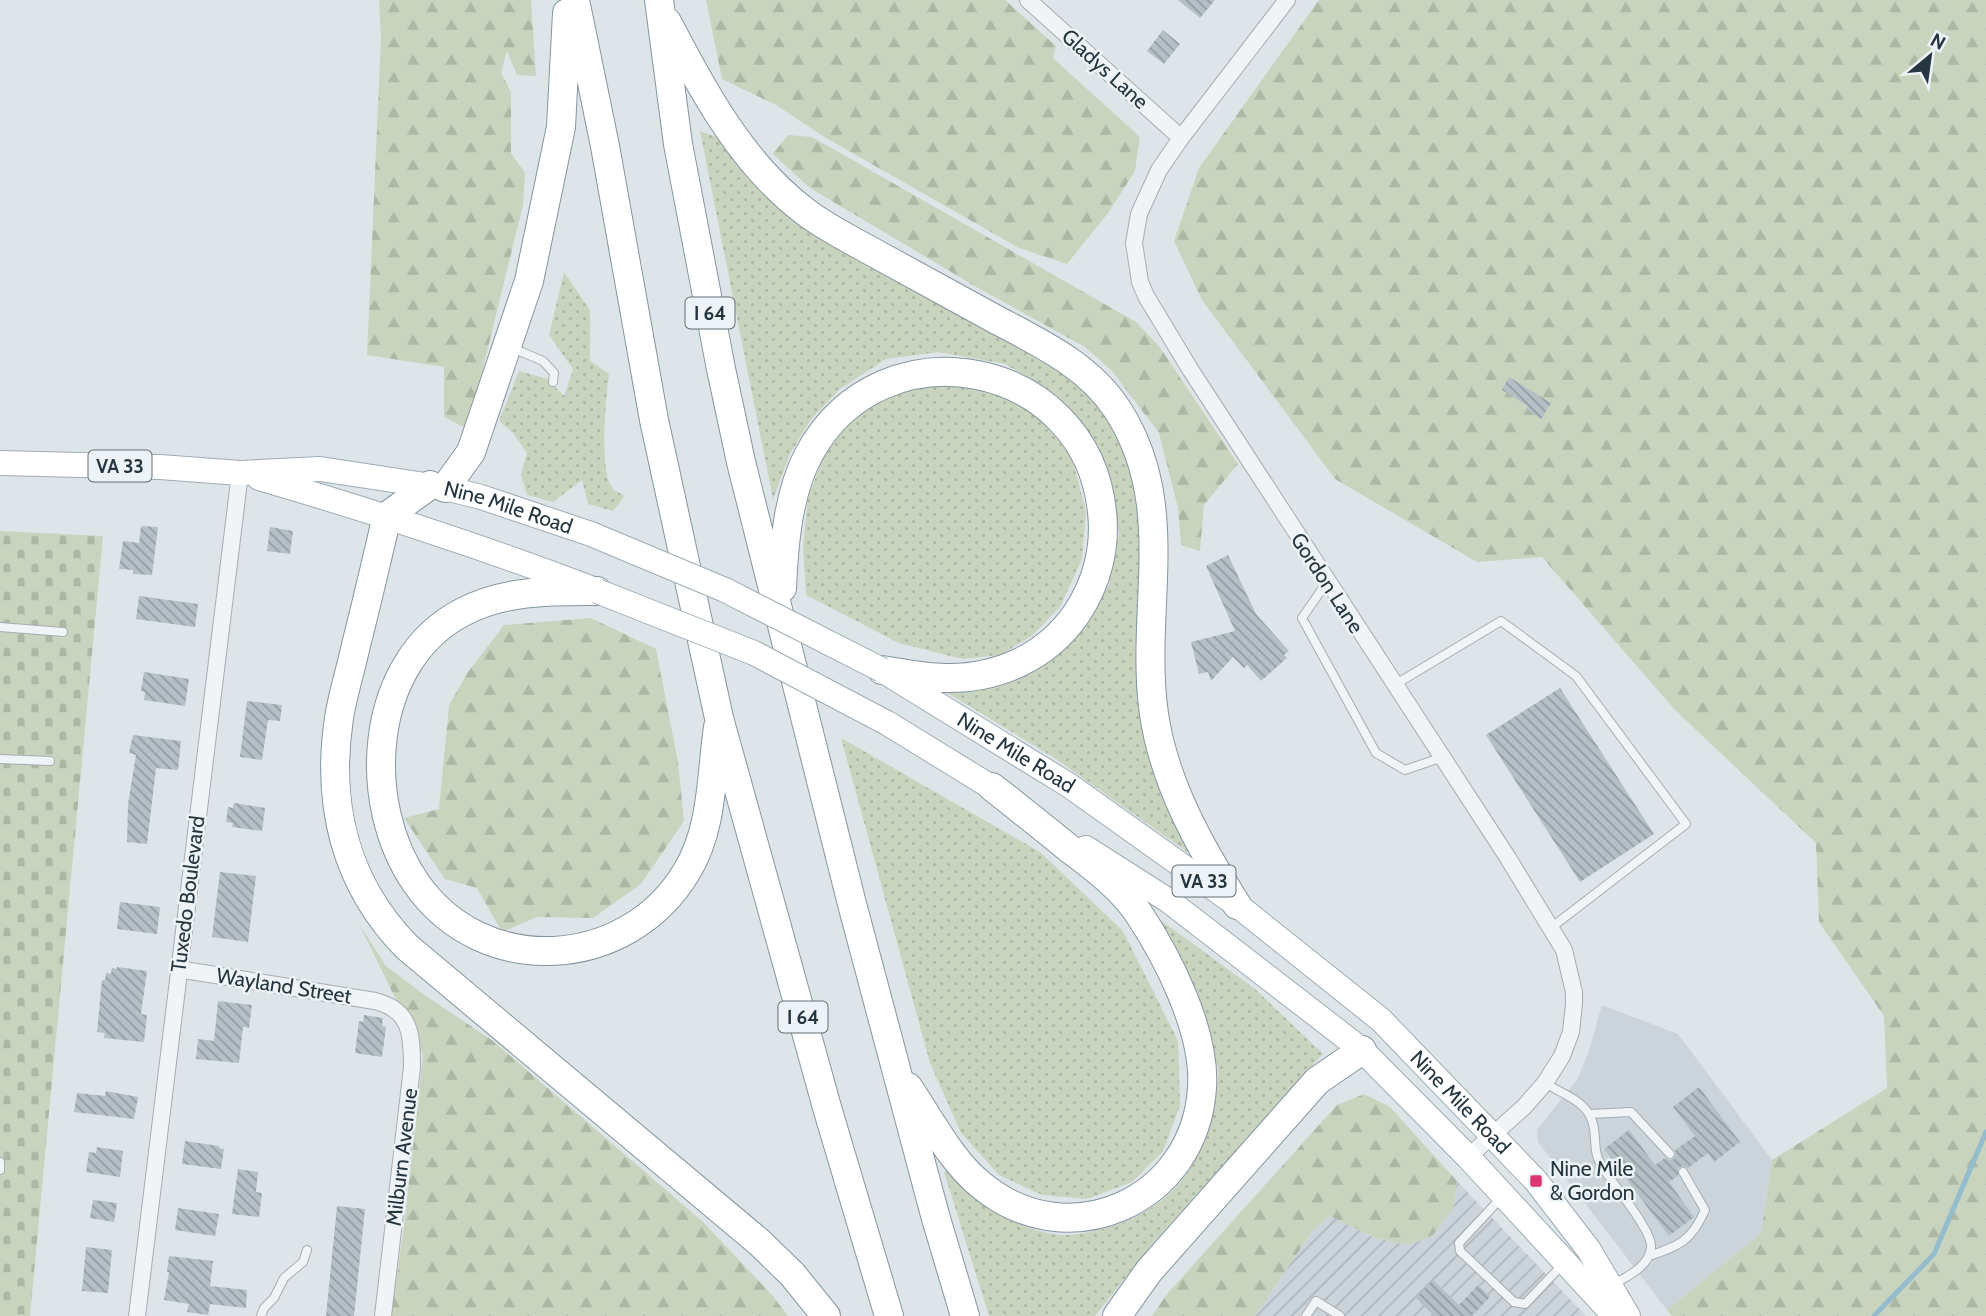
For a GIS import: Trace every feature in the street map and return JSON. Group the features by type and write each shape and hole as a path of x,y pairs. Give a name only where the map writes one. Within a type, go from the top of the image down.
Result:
{"highway":[{"path":"568,0 561,127 529,281 471,452 438,486 387,516 339,718 335,791 342,833 354,871 375,910 407,947 760,1242 792,1274 827,1316"},
{"name":"I 64","path":"575,0 607,156 654,420 719,718 828,1111 889,1316"},
{"path":"659,4 719,115 738,144 784,194 825,225 1054,350 1095,382 1121,416 1136,444 1150,485 1154,527 1151,667 1157,729 1172,782 1183,807 1206,856 1237,905"},
{"name":"I 64","path":"659,4 678,144 741,462 852,904 935,1215 965,1316"},
{"path":"780,615 783,562 791,505 808,455 840,413 877,388 903,377 924,373 965,372 983,375 1021,389 1043,404 1063,423 1079,444 1095,477 1101,500 1103,534 1098,568 1090,589 1076,614 1056,638 1035,655 1014,665 983,675 953,678 882,670"},
{"path":"597,591 542,591 511,595 492,599 461,613 439,629 420,648 398,682 386,714 382,742 383,787 389,826 400,857 416,884 432,903 459,925 488,940 536,952 580,949 611,939 630,929 664,902 679,884 695,857 708,814 719,718"},
{"path":"898,1071 959,1161 980,1184 1021,1209 1046,1216 1092,1216 1133,1201 1163,1179 1192,1137 1199,1113 1202,1073 1198,1045 1189,1015 1168,966 1136,911 1114,884 992,788"},
{"path":"1117,1316 1149,1271 1317,1081 1362,1050"}],"main road":[{"name":"Nine Mile Road","path":"0,463 160,467 240,473 320,468 438,486 481,497 591,534 725,590 882,670 1070,786 1237,905 1381,1020 1536,1181 1589,1250 1611,1286 1616,1315"},
{"name":"Nine Mile Road","path":"240,473 387,516 499,553 754,653 887,723 1169,901 1362,1050 1468,1157 1616,1315"}],"street":[{"name":"Gladys Lane","path":"1028,0 1181,138"},
{"name":"Gordon Lane","path":"1287,0 1159,170 1139,214 1134,243 1140,282 1190,369 1366,643 1444,757 1564,950 1574,992 1574,1004 1571,1032 1562,1056 1545,1083 1524,1107 1468,1157"},
{"name":"Tuxedo Boulevard","path":"137,1316 240,473"},
{"name":"Wayland Street","path":"178,969 375,1001 390,1006"},
{"name":"Milburn Avenue","path":"383,1316 412,1067 410,1033 398,1011 390,1006"}],"lane":[{"path":"508,345 543,361 554,373 553,382"},
{"path":"1327,582 1301,618 1376,753 1405,770 1444,757"},
{"path":"1396,684 1501,621 1576,676 1686,824 1552,927"},
{"path":"0,627 63,632"},
{"path":"0,759 50,761"},
{"path":"1545,1083 1579,1103 1590,1114 1594,1129 1594,1152 1646,1230 1652,1245 1649,1256 1636,1272 1611,1286"},
{"path":"1590,1114 1631,1112 1670,1154"},
{"path":"0,1162 0,1170"},
{"path":"1649,1256 1674,1248 1696,1231 1705,1210 1683,1172"},
{"path":"1504,1195 1459,1243 1460,1251 1514,1302 1525,1304 1565,1262"},
{"path":"261,1316 284,1278 303,1262 307,1250"},
{"path":"1306,1316 1316,1301 1340,1316"}],"shaded area":[{"path":"1602,1005 1678,1034 1772,1160 1761,1233 1667,1310 1538,1142 1537,1130 1578,1078"},
{"path":"1457,1181 1586,1316 1255,1316 1313,1230 1330,1216 1375,1238 1408,1245 1433,1235 1453,1209"}],"green space":[{"path":"379,0 531,0 536,76 517,75 507,51 501,73 511,92 511,153 525,173 523,205 468,429 444,417 444,367 367,355 381,38"},
{"path":"706,0 1005,0 1056,46 1053,58 1140,137 1135,171 1108,213 1067,264 1019,248 826,138 776,105 722,79"},
{"path":"1319,0 1986,0 1986,1316 1672,1316 1667,1310 1761,1233 1772,1160 1887,1088 1884,1016 1819,922 1816,843 1675,710 1542,557 1477,562 1335,479 1202,300 1174,241 1199,168"},
{"path":"700,131 719,138 748,177 776,205 807,229 843,252 1049,361 1076,381 1101,409 1117,436 1138,497 1189,853 1053,757 941,689 996,685 1031,673 1058,655 1083,630 1109,584 1119,533 1111,485 1083,424 1039,384 1005,364 939,352 886,359 840,389 811,419 790,454 773,499"},
{"path":"788,135 812,137 1136,322 1159,346 1238,464 1204,505 1200,551 1181,545 1178,508 1159,433 1112,371 1085,347 978,288 810,188 773,154"},
{"path":"564,272 590,310 590,361 609,374 604,432 605,463 611,486 625,496 613,511 588,504 582,480 553,502 527,495 521,474 527,453 513,433 499,421 519,371 547,379 564,396 573,369 549,335"},
{"path":"943,383 997,392 1038,415 1072,458 1086,511 1082,559 1060,607 1033,635 1000,655 962,659 899,643 806,595 803,546 808,498 828,444 862,410 900,391"},
{"path":"0,531 103,536 30,1316 0,1316"},
{"path":"591,618 656,649 678,762 684,821 641,884 593,918 537,917 502,932 477,888 445,879 404,818 439,809 449,705 468,672 504,625"},
{"path":"841,738 1040,852 1123,931 1178,1041 1180,1106 1163,1151 1132,1182 1087,1199 1042,1195 999,1175 961,1133 930,1063"},
{"path":"1159,919 1255,989 1323,1054 1153,1243 1095,1316 989,1316 944,1172 951,1169 995,1211 1021,1225 1052,1234 1076,1234 1123,1223 1163,1199 1179,1184 1202,1146 1215,1099 1218,1068 1202,1018"},
{"path":"359,924 386,966 493,1041 702,1221 772,1295 788,1316 391,1316 423,1055"},
{"path":"1364,1094 1390,1107 1457,1181 1453,1209 1433,1235 1408,1245 1375,1238 1330,1216 1313,1230 1255,1316 1152,1316 1167,1294 1337,1105"}],"building":[{"path":"1178,0 1215,0 1200,18"},
{"path":"1163,30 1180,44 1164,64 1147,51"},
{"path":"1509,377 1551,403 1541,419 1526,409 1528,406 1502,390"},
{"path":"141,526 158,527 152,575 133,574 133,570 119,569 123,541 139,543"},
{"path":"270,527 293,531 290,554 267,551"},
{"path":"1228,555 1256,614 1289,651 1284,655 1287,658 1261,681 1247,665 1244,668 1233,657 1211,681 1208,672 1199,674 1191,642 1235,631 1206,566"},
{"path":"139,596 198,604 195,627 136,619"},
{"path":"144,672 189,679 185,706 144,700 145,692 141,691"},
{"path":"1560,688 1654,834 1580,882 1486,735"},
{"path":"247,701 282,705 280,721 268,720 262,760 240,757"},
{"path":"133,735 181,741 178,770 156,768 147,844 127,842 128,804 136,755 129,753"},
{"path":"234,803 265,808 262,831 232,827 233,823 226,822 228,807 233,808"},
{"path":"220,872 256,876 248,942 212,937"},
{"path":"120,902 160,907 157,934 117,929"},
{"path":"112,968 147,971 141,1014 147,1015 144,1042 104,1038 105,1033 97,1032 102,980 105,980 106,973 111,974"},
{"path":"218,1001 252,1005 249,1028 243,1027 239,1063 196,1059 198,1039 214,1041"},
{"path":"364,1015 383,1018 382,1026 386,1027 382,1057 355,1053 359,1021 363,1022"},
{"path":"1699,1087 1740,1142 1714,1162 1708,1153 1688,1168 1678,1168 1678,1176 1669,1182 1694,1217 1669,1236 1604,1149 1629,1130 1655,1165 1665,1158 1674,1159 1675,1150 1695,1136 1673,1107"},
{"path":"106,1091 138,1097 134,1119 74,1112 77,1093 105,1096"},
{"path":"185,1141 224,1149 221,1169 182,1164"},
{"path":"97,1147 123,1151 120,1177 86,1172 89,1152 96,1153"},
{"path":"238,1169 258,1172 256,1192 262,1193 259,1217 232,1214"},
{"path":"93,1200 117,1203 114,1222 90,1218"},
{"path":"337,1206 365,1209 354,1316 326,1316"},
{"path":"178,1208 219,1214 215,1236 175,1230"},
{"path":"86,1247 112,1250 108,1293 82,1291"},
{"path":"169,1256 213,1261 210,1286 247,1290 246,1308 210,1304 208,1315 187,1312 189,1304 164,1300"},
{"path":"1433,1280 1459,1305 1478,1285 1490,1297 1472,1316 1434,1316 1416,1298"}],"waterway":[{"path":"1874,1316 1934,1254 1986,1132"}],"place":[{"name":"Nine Mile & Gordon","path":"1536,1181"}]}
